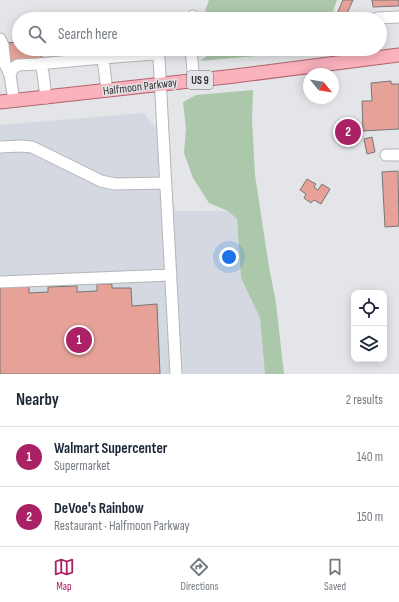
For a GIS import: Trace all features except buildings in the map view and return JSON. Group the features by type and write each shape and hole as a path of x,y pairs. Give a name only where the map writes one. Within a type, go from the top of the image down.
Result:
{"main road":[{"name":"Halfmoon Parkway","path":"0,102 194,81 399,55"}],"lane":[{"path":"387,18 399,18"},
{"path":"0,39 3,45 5,64 10,75 14,101"},
{"path":"10,75 13,68 18,65 128,56"},
{"path":"158,56 159,58 176,374"},
{"path":"192,56 194,81"},
{"path":"103,58 107,91"},
{"path":"38,64 42,68 46,98"},
{"path":"0,147 32,147 100,181 115,184 166,183"},
{"path":"386,155 399,155"},
{"path":"0,282 171,275"}],"shaded area":[{"path":"144,113 157,129 161,189 174,202 175,211 228,211 237,219 241,278 260,318 265,374 0,374 0,125"}],"green space":[{"path":"209,0 337,0 333,12 205,12"},
{"path":"207,56 255,56 200,61"},
{"path":"253,90 252,120 255,175 276,303 284,374 265,374 260,318 241,278 237,219 228,211 209,203 193,178 184,153 186,129 183,102 196,95"}],"place":[{"name":"DeVoe's Rainbow","path":"348,132"},
{"name":"Walmart Supercenter","path":"79,340"}]}
